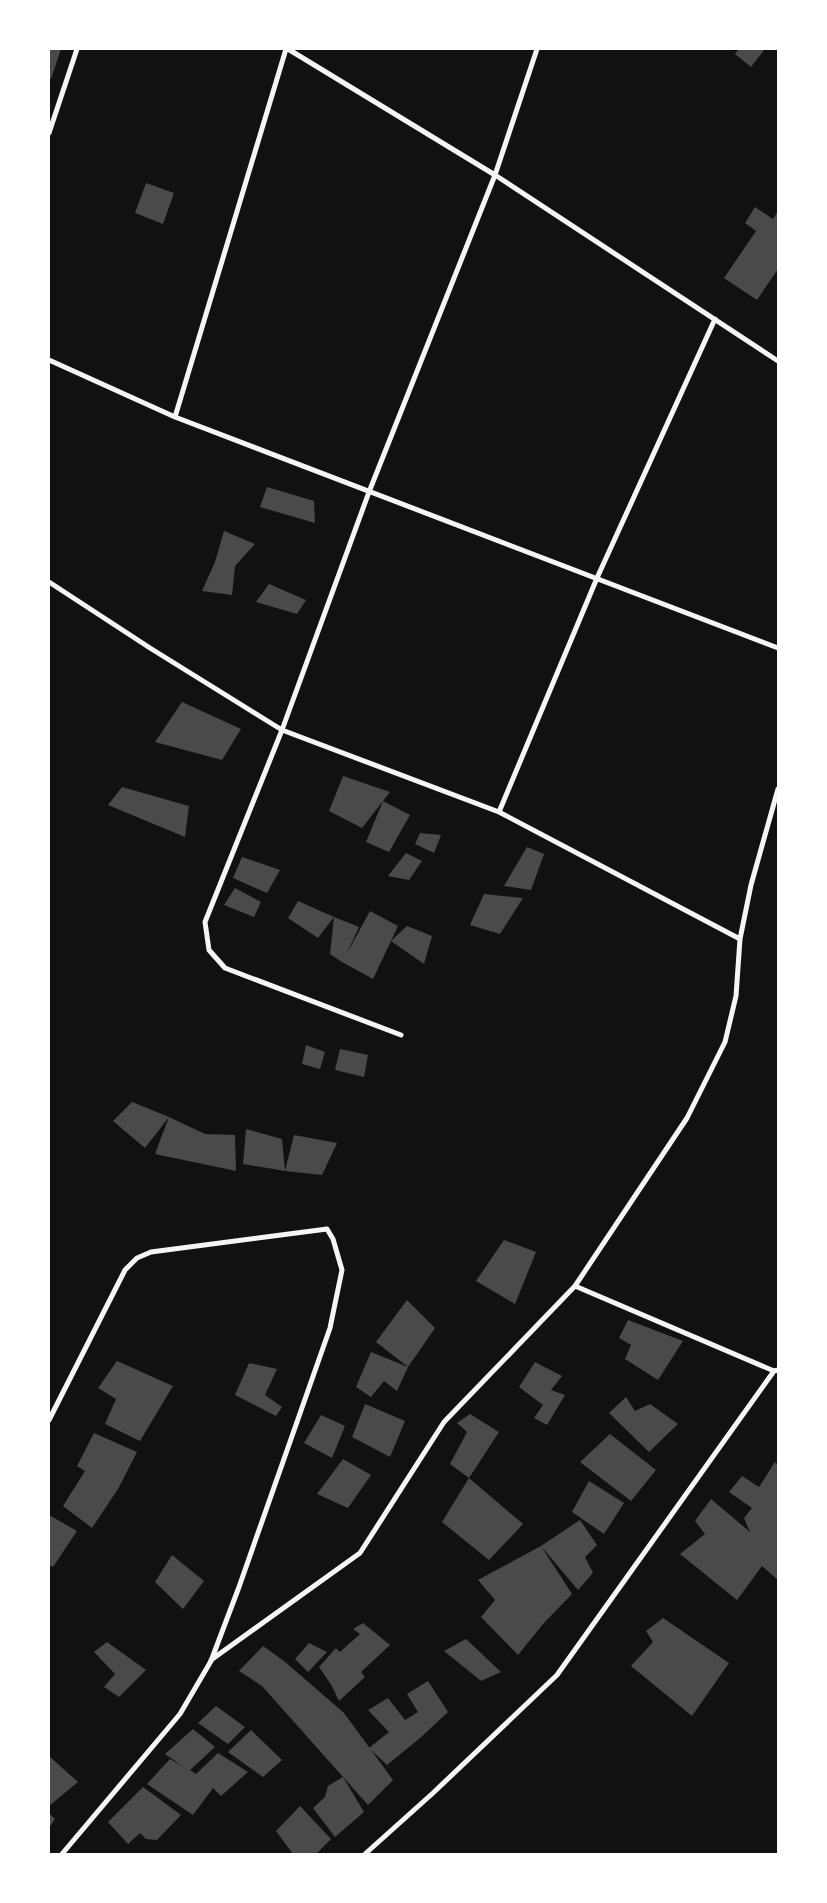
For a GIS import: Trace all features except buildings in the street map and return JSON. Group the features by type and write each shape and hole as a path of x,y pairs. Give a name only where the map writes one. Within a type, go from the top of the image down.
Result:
{"street":[{"path":"49,132 77,49"},
{"path":"175,417 287,49 494,175 778,361"},
{"path":"401,1035 225,968 209,950 205,922 282,730 369,492 494,175 537,49"},
{"path":"500,812 597,578 715,319"},
{"path":"49,360 175,417 778,648"},
{"path":"49,582 150,648 282,730 500,812 740,939"},
{"path":"211,1661 360,1552 444,1422 575,1286 687,1118 725,1042 736,996 740,939 751,885 778,789"},
{"path":"49,1420 125,1270 137,1258 151,1252 327,1229 333,1239 342,1270 330,1328 211,1661 180,1714 62,1854"},
{"path":"364,1854 433,1793 557,1675 776,1370 575,1286"}]}
